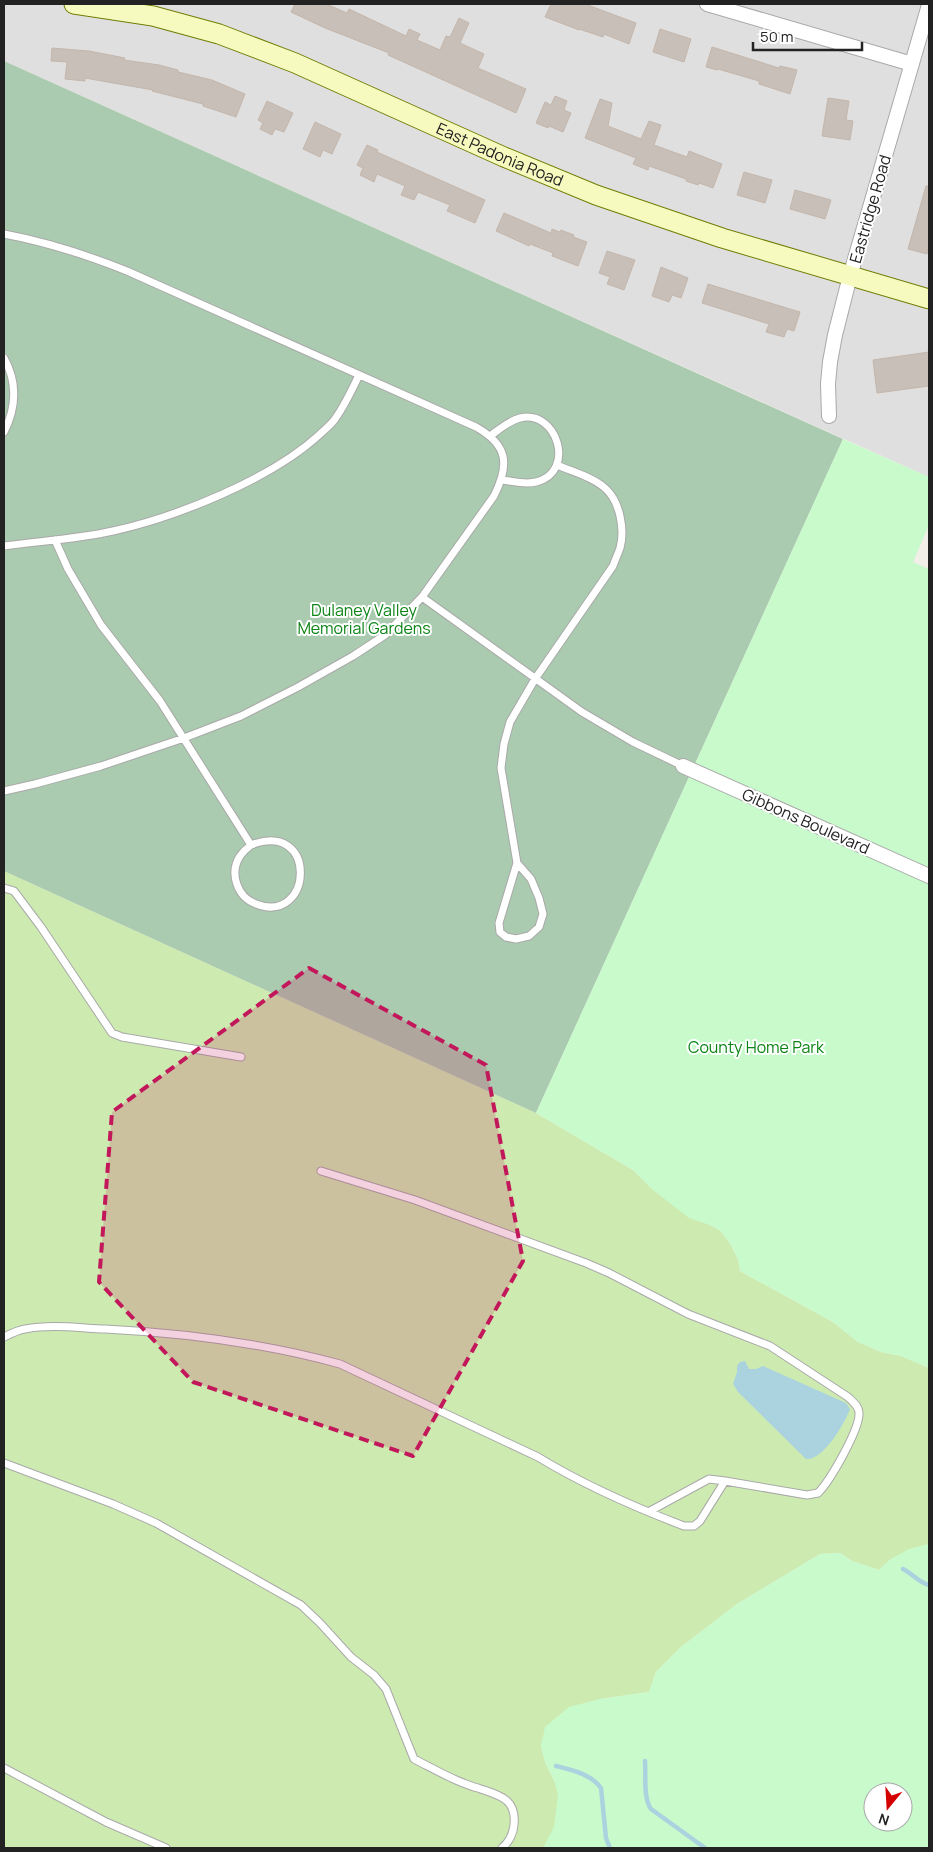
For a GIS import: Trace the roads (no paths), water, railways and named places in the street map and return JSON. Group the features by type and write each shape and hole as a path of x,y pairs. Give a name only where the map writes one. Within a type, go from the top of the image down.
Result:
{"street":[{"name":"East Padonia Road","path":"74,4 153,16 219,34 295,62 504,157 596,195 722,238 929,299"},
{"path":"707,4 912,64"},
{"name":"Eastridge Road","path":"829,416 828,384 830,362 850,276 929,5"},
{"name":"Gibbons Boulevard","path":"683,766 929,876"}],"lane":[{"path":"4,234 42,241 127,271 476,427 490,436 501,451 504,467 502,480 494,496 422,597 385,635 353,656 241,716 184,738 101,766 4,791"},
{"path":"4,358 9,367 13,382 14,399 10,418 4,432"},
{"path":"4,546 113,531 162,517 218,495 276,467 311,442 334,420 347,401 359,375"},
{"path":"490,436 509,422 522,417 538,419 549,428 556,438 559,449 558,465 549,475 537,482 522,483 502,480"},
{"path":"517,863 531,880 539,898 543,914 539,927 529,936 516,939 506,937 500,932 499,923 517,863 501,768 504,744 510,722 535,680 613,566 621,540 620,518 615,502 606,490 592,480 558,465"},
{"path":"55,540 68,569 100,625 160,701 251,845"},
{"path":"422,597 582,712 633,742 683,766"},
{"path":"262,841 274,841 283,844 297,856 300,865 300,883 296,892 288,901 270,907 257,905 242,894 237,886 236,864 240,855 251,845 262,841"},
{"path":"4,888 14,892 41,927 112,1033 122,1037 241,1057"},
{"path":"321,1171 407,1198 609,1273 688,1314 770,1346 848,1397 858,1406 857,1424 832,1476 818,1493 808,1495 791,1493 710,1479 650,1511"},
{"path":"4,1337 24,1329 53,1327 141,1331 198,1336 314,1357 340,1364 538,1457 598,1489 684,1526 694,1526 700,1521 726,1481"},
{"path":"4,1463 113,1504 156,1523 301,1606 320,1623 351,1657 374,1675 386,1688 414,1759 453,1779 495,1793 505,1799 513,1809 514,1819 513,1832 507,1844 502,1848"},
{"path":"4,1768 106,1822 166,1848"}],"water":[{"path":"745,1361 749,1369 763,1366 846,1403 850,1409 826,1448 813,1458 806,1459 738,1392 733,1384 737,1366 740,1362"}],"waterway":[{"path":"903,1569 929,1585"},
{"path":"645,1761 646,1792 651,1809 705,1848"},
{"path":"556,1766 587,1776 601,1788 606,1838 610,1848"}],"park label":[{"name":"Dulaney Valley Memorial Gardens","path":"364,619"},
{"name":"County Home Park","path":"756,1047"}]}
